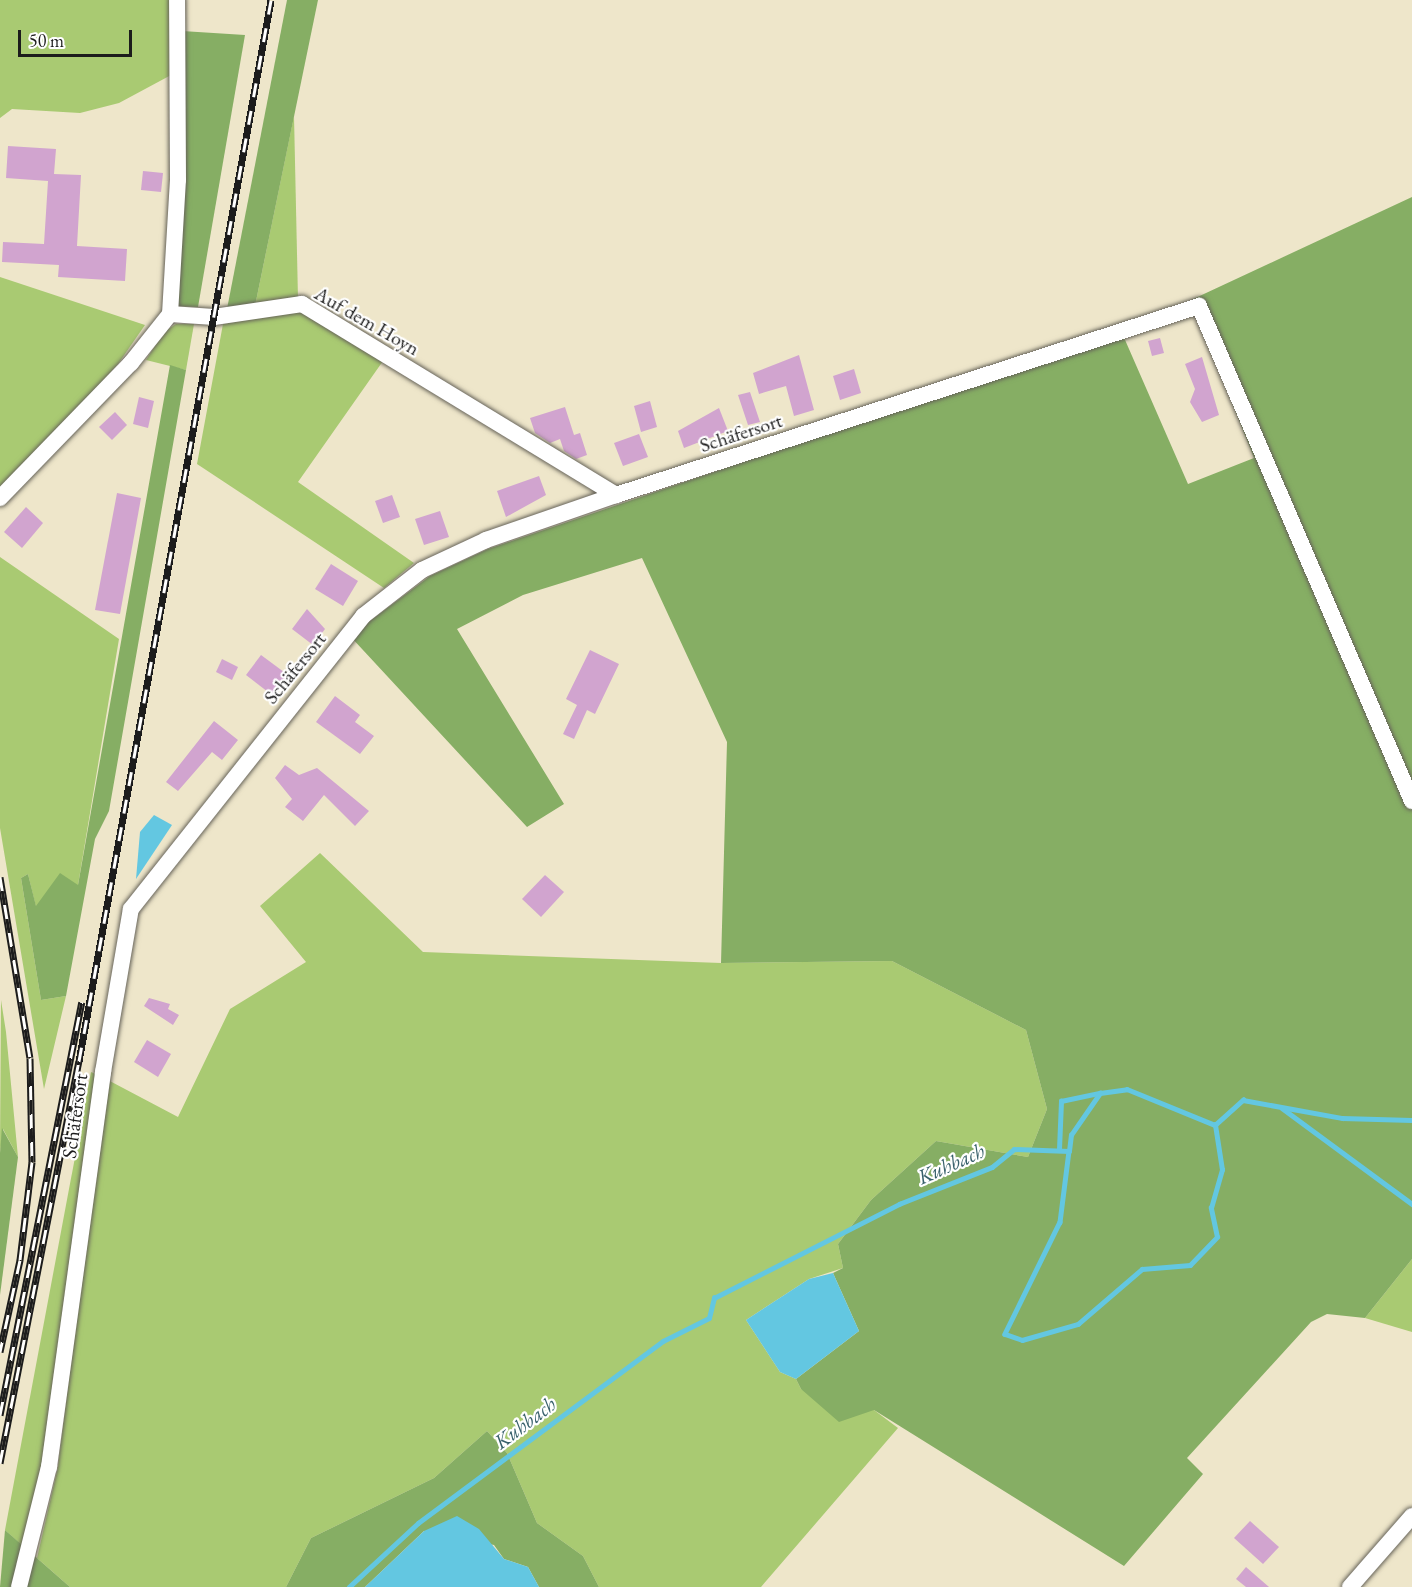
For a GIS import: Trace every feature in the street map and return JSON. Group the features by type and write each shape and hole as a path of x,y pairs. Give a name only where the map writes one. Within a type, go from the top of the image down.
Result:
{"street":[{"path":"0,498 131,363 170,314 178,180 177,0"},
{"name":"Auf dem Hoyn","path":"170,314 213,317 302,304 616,495"},
{"name":"Schäfersort","path":"19,1587 49,1467 103,1072 131,909 363,616 444,560 616,495 1199,306 1412,801"},
{"path":"1350,1587 1412,1516"}],"green space":[{"path":"0,0 173,0 173,74 119,103 80,113 12,109 0,118"},
{"path":"287,0 318,0 255,306 227,309"},
{"path":"182,31 245,35 198,307 170,306"},
{"path":"294,116 298,299 255,306"},
{"path":"1412,197 1412,1259 1365,1318 1327,1314 1311,1322 1187,1458 1203,1474 1124,1566 874,1410 839,1422 801,1389 796,1379 859,1331 833,1273 843,1268 838,1244 871,1200 936,1141 1028,1157 1047,1109 1026,1030 892,961 721,963 727,742 642,558 523,595 457,629 564,804 527,827 350,636 430,576 488,549 1122,333 1188,484 1254,458 1191,300"},
{"path":"0,277 145,325 118,364 0,492"},
{"path":"305,310 383,361 298,482 414,563 384,588 197,464 223,324"},
{"path":"176,324 194,324 186,370 146,360 164,332"},
{"path":"170,365 186,370 109,811 95,839 66,996 41,1000 21,878 28,874 36,906 60,873 78,885"},
{"path":"0,557 119,639 78,885 36,907 28,874 21,878 41,1000 66,996 44,1089 0,828"},
{"path":"320,853 423,952 721,963 892,961 1026,1030 1047,1109 1028,1157 936,1141 871,1200 838,1244 843,1268 809,1279 746,1320 780,1372 796,1379 801,1389 874,1410 898,1428 761,1587 599,1587 583,1556 537,1523 507,1453 487,1431 434,1478 311,1538 286,1587 70,1587 37,1558 58,1467 106,1079 178,1117 230,1009 306,962 260,906"},
{"path":"1,1000 18,1157 3,1129 0,1153"},
{"path":"91,1072 98,1075 43,1465 25,1548 5,1530"},
{"path":"2,1128 18,1157 0,1295 0,1153"},
{"path":"1412,1259 1412,1332 1365,1318"},
{"path":"487,1431 507,1453 537,1523 583,1556 599,1587 539,1587 528,1567 504,1559 494,1545 424,1531 365,1587 286,1587 311,1538 434,1478"},
{"path":"5,1530 70,1587 0,1587"}],"water":[{"path":"154,815 172,825 136,879 140,832"},
{"path":"833,1273 859,1331 796,1379 780,1372 746,1320 809,1279"},
{"path":"457,1516 479,1529 504,1559 528,1567 539,1587 365,1587 424,1531"}],"building":[{"path":"8,146 56,149 54,174 81,175 77,246 127,249 125,281 58,277 59,265 2,262 3,242 44,244 48,181 6,178"},
{"path":"143,171 163,173 161,192 141,190"},
{"path":"1160,338 1164,353 1152,356 1148,341"},
{"path":"799,355 814,410 794,416 786,386 759,394 753,373"},
{"path":"1202,357 1219,415 1202,422 1190,402 1195,389 1185,364"},
{"path":"854,369 861,393 840,400 833,376"},
{"path":"750,392 760,422 748,425 738,395"},
{"path":"139,397 154,401 148,428 133,424"},
{"path":"650,401 657,427 641,432 634,406"},
{"path":"565,407 574,435 580,433 587,455 576,459 564,451 560,439 550,443 535,433 530,418"},
{"path":"719,408 728,431 684,448 678,431"},
{"path":"115,412 127,425 112,440 99,427"},
{"path":"639,434 648,457 623,466 614,443"},
{"path":"539,476 546,495 506,517 497,491"},
{"path":"117,493 141,498 120,614 95,610"},
{"path":"392,495 400,517 383,523 375,501"},
{"path":"26,507 43,523 22,548 4,532"},
{"path":"440,511 449,537 424,545 415,519"},
{"path":"331,564 358,581 343,606 315,589"},
{"path":"307,609 325,629 313,645 292,629"},
{"path":"590,650 619,664 595,714 587,710 574,739 563,734 577,705 566,699"},
{"path":"261,655 288,675 272,695 246,675"},
{"path":"222,659 238,667 232,680 216,672"},
{"path":"335,696 360,715 355,722 374,736 360,754 316,722"},
{"path":"214,721 238,740 222,760 212,752 178,791 166,782"},
{"path":"285,765 299,775 317,768 369,811 355,826 324,795 303,821 285,807 292,799 275,778"},
{"path":"545,875 564,892 541,917 522,899"},
{"path":"149,998 170,1004 168,1009 179,1015 173,1025 144,1006"},
{"path":"147,1040 171,1054 158,1077 134,1062"},
{"path":"1250,1521 1279,1547 1263,1564 1234,1538"},
{"path":"1246,1567 1269,1587 1246,1587 1236,1579"}],"waterway":[{"path":"1069,1151 1071,1135 1100,1093 1127,1089 1215,1125"},
{"path":"1059,1149 1061,1101 1100,1093"},
{"name":"Kuhbach","path":"349,1587 418,1523 663,1341 709,1318 714,1298 899,1204 992,1167 1014,1149 1069,1151 1060,1222 1005,1334 1022,1340 1078,1324 1142,1269 1190,1265 1217,1237 1211,1208 1222,1170 1215,1125 1243,1100 1342,1118 1412,1120"},
{"path":"1282,1108 1412,1204"}],"railway":[{"path":"0,1463 79,1061 271,0"},
{"path":"0,877 30,1058 32,1162 20,1260 0,1352"},
{"path":"0,1415 82,1002"}]}
